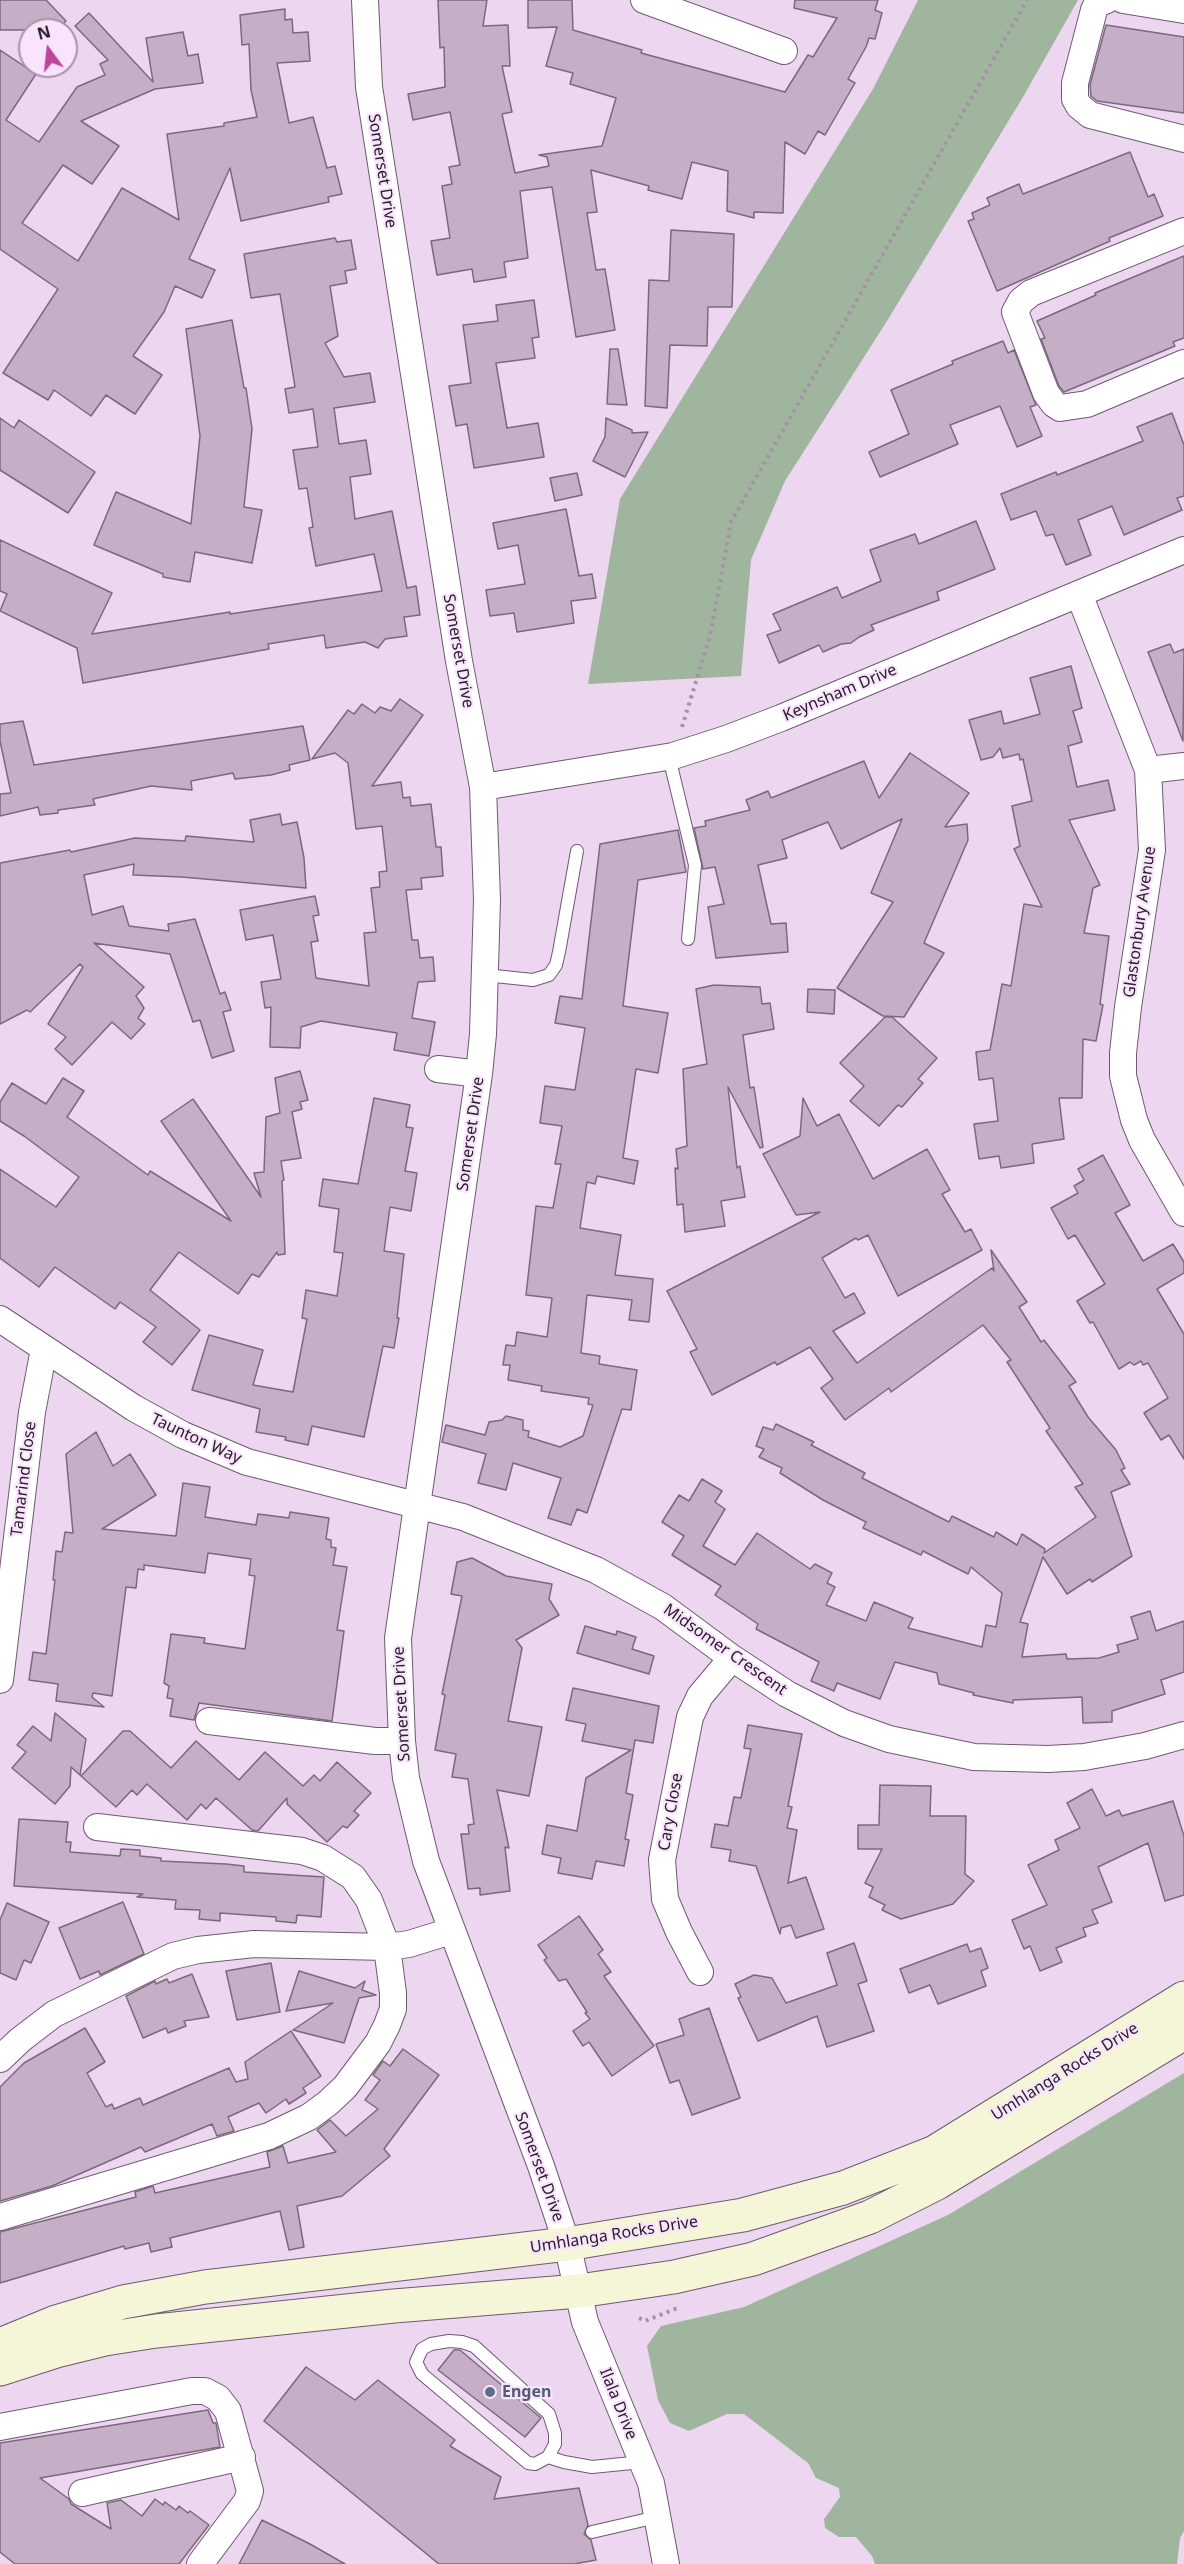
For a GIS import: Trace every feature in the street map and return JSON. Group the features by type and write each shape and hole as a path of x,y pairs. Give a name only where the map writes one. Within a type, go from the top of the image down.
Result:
{"main road":[{"name":"Umhlanga Rocks Drive","path":"0,2345 56,2322 123,2302 205,2287 567,2244 743,2215 843,2188 935,2152 1184,1998"},
{"name":"Umhlanga Rocks Drive","path":"0,2369 86,2344 156,2331 394,2306 579,2291 674,2277 753,2259 870,2217 984,2156 1184,2033"}],"street":[{"name":"Somerset Drive","path":"365,0 369,87 459,662 483,787 487,900 479,1074 398,1638 402,1741 414,1815 426,1861 541,2166 567,2244"},
{"path":"644,0 784,51"},
{"path":"1107,0 1097,4 1094,10 1075,83 1075,99 1079,106 1090,115 1184,139"},
{"path":"1123,0 1184,10"},
{"path":"1184,231 1031,293 1021,301 1015,312 1046,393 1060,408 1087,404 1184,363"},
{"name":"Keynsham Drive","path":"483,787 671,757 781,718 1184,550"},
{"name":"Glastonbury Avenue","path":"1079,594 1148,770 1152,850 1128,1007 1123,1076 1134,1120 1184,1213"},
{"path":"1148,770 1184,766"},
{"path":"438,1069 479,1074"},
{"name":"Taunton Way","path":"0,1319 156,1422 247,1462 417,1504"},
{"name":"Tamarind Close","path":"0,1680 32,1412 44,1349"},
{"name":"Midsomer Crescent","path":"417,1504 463,1517 557,1552 629,1586 701,1633 732,1658 787,1694 844,1723 889,1740 974,1757 1048,1760 1145,1746 1184,1735"},
{"name":"Cary Close","path":"700,1972 665,1899 662,1860 690,1717 700,1696 732,1658"},
{"path":"210,1721 375,1741 402,1741"},
{"path":"0,2217 269,2136 319,2110 345,2087 359,2070 387,2025 393,2001 398,1946 353,1876 323,1858 302,1851 97,1827"},
{"path":"0,2059 54,2014 173,1956 198,1950 254,1944 398,1946 451,1931"},
{"name":"Ilala Drive","path":"567,2244 585,2322 651,2483 666,2564"},
{"path":"0,2427 192,2391 205,2391 218,2398 228,2411 250,2491 247,2501 200,2564"},
{"path":"82,2493 242,2457"}],"lane":[{"path":"671,757 695,865 688,939"},
{"path":"485,975 540,980 553,971 559,952 577,851"},
{"path":"549,2457 555,2444 555,2433 549,2414 474,2346 449,2341 431,2344 422,2349 416,2362 422,2374 528,2463 535,2464 549,2457 592,2468 642,2462"},
{"path":"592,2532 657,2517"}],"path":[{"path":"671,757 710,636 731,522 1027,0"}],"green space":[{"path":"918,0 1078,0 1023,97 887,321 785,481 751,560 741,676 588,684 620,499 873,89"},
{"path":"1184,2073 1184,2531 1180,2538 1177,2564 875,2564 872,2556 856,2537 839,2537 825,2528 824,2519 840,2497 839,2488 816,2478 808,2463 744,2414 727,2414 689,2431 670,2423 658,2400 647,2346 661,2326 744,2307 948,2215"}],"building":[{"path":"0,0 46,0 63,18 18,18 18,30 0,30"},
{"path":"438,0 487,0 483,26 508,25 510,66 502,66 512,112 502,114 515,173 549,166 547,157 539,155 602,146 616,98 570,84 573,73 546,66 557,27 528,28 528,0 572,0 573,30 642,50 641,53 785,92 808,55 813,57 837,18 794,8 795,0 878,0 875,10 882,13 875,39 869,38 848,79 855,83 825,135 818,131 805,154 785,142 783,213 754,212 754,218 727,211 728,171 692,162 682,199 648,190 649,186 591,170 597,212 587,213 596,270 605,269 615,330 576,337 552,187 520,191 528,258 504,262 506,277 474,282 472,269 437,275 431,241 450,238 442,186 452,184 449,167 460,165 450,112 413,120 408,94 445,87 444,47 440,48"},
{"path":"285,9 285,20 292,19 293,33 308,32 310,61 277,63 289,123 313,117 327,168 335,166 342,194 328,197 329,202 241,221 230,168 189,259 215,270 202,298 175,286 164,312 133,356 162,375 135,414 106,395 91,416 54,390 48,400 3,373 58,289 0,249 0,50 18,62 18,78 33,78 6,120 39,142 77,87 105,75 100,64 108,60 78,29 78,23 89,13 153,82 146,38 183,32 188,56 198,54 203,83 155,89 81,121 119,146 92,184 63,165 22,223 78,261 122,188 179,220 167,134 224,126 224,123 257,117 251,90 249,44 242,45 240,15"},
{"path":"1106,25 1184,37 1184,113 1097,101 1091,96 1090,85"},
{"path":"1130,152 1148,197 1154,194 1163,216 1109,238 1110,241 997,291 968,221 974,219 972,213 990,205 987,198 1019,184 1023,194"},
{"path":"671,230 734,234 732,307 708,307 707,346 670,345 667,408 645,406 649,280 669,281"},
{"path":"335,238 337,242 351,240 356,269 345,271 347,283 330,286 338,336 325,343 344,377 370,373 375,402 334,408 339,444 366,440 371,474 350,477 355,519 392,511 407,588 416,586 420,615 404,617 407,636 385,639 378,648 365,642 326,648 324,635 268,644 269,649 83,683 77,648 0,611 7,594 0,591 0,540 112,593 92,634 382,591 374,554 316,566 309,528 313,527 307,488 299,489 293,450 318,447 313,409 289,413 285,389 295,387 280,294 251,298 244,254"},
{"path":"1184,256 1184,338 1173,342 1175,346 1064,392 1059,386 1041,339 1045,338 1037,321 1096,295 1095,293"},
{"path":"534,300 539,337 532,338 535,358 496,363 507,428 538,423 544,457 474,468 467,424 456,426 449,386 471,383 463,325 498,321 496,305"},
{"path":"232,320 252,429 244,507 262,510 252,563 195,552 190,582 163,577 163,574 94,545 116,492 191,524 200,436 186,329"},
{"path":"1003,341 1008,353 1014,350 1036,405 1030,407 1042,436 1017,447 1000,406 950,425 958,444 880,477 869,452 909,434 891,390 953,364 952,361"},
{"path":"610,349 618,349 627,405 607,404"},
{"path":"1172,413 1184,445 1184,496 1177,498 1182,510 1124,535 1112,506 1078,520 1091,555 1066,565 1053,534 1046,536 1036,511 1011,520 1001,494 1143,441 1137,427"},
{"path":"0,418 14,428 19,420 95,472 68,513 0,470"},
{"path":"606,418 632,430 632,433 648,432 625,477 593,461 605,437"},
{"path":"577,473 582,495 555,501 550,478"},
{"path":"566,509 579,576 592,574 596,598 571,601 574,623 517,632 514,613 490,616 486,590 525,584 518,545 498,549 493,523"},
{"path":"976,521 995,569 937,592 939,600 871,625 874,630 851,643 841,644 823,652 819,645 779,663 767,635 781,630 773,614 837,587 842,598 881,581 870,550 915,534 919,544"},
{"path":"1170,644 1174,653 1184,649 1183,741 1148,652"},
{"path":"1071,666 1082,708 1073,711 1082,742 1068,746 1077,787 1108,780 1115,810 1069,820 1100,885 1093,888 1084,933 1109,936 1100,1004 1103,1005 1096,1041 1083,1039 1082,1098 1059,1098 1064,1139 1032,1144 1034,1163 1001,1168 999,1156 979,1159 974,1124 998,1121 993,1078 979,1080 976,1052 990,1050 1002,984 1011,986 1024,904 1042,907 1014,849 1020,846 1012,806 1032,801 1023,759 1020,760 1019,754 1003,758 1000,748 993,757 981,760 969,720 1001,711 1004,724 1040,714 1030,678"},
{"path":"400,699 423,715 372,786 401,782 403,798 410,797 411,806 431,804 436,847 441,847 443,876 421,878 422,889 406,890 412,940 418,940 420,958 433,957 435,981 418,982 412,1018 435,1022 429,1056 394,1050 397,1033 321,1021 301,1027 300,1048 270,1047 271,1007 265,1008 261,982 281,979 273,935 246,940 240,910 315,896 319,915 313,916 318,941 311,942 316,978 369,986 364,933 376,932 371,888 380,887 379,872 387,871 382,826 356,829 348,763 335,753 312,759 348,710 354,714 362,704 375,713 380,707 391,711"},
{"path":"23,721 34,765 303,726 310,760 289,765 290,770 271,775 235,779 233,773 191,781 192,790 151,786 93,799 95,805 58,810 58,813 40,815 38,807 0,816 0,794 11,793 0,741 0,724"},
{"path":"910,753 969,793 945,827 967,824 968,840 924,943 944,953 904,1017 883,1016 837,988 893,902 871,893 902,819 841,849 828,822 782,840 787,858 758,865 771,924 786,923 788,952 716,958 708,907 724,904 715,867 703,869 694,828 706,826 705,821 750,810 746,800 768,791 771,798 864,761 879,798"},
{"path":"280,814 282,825 297,822 304,858 306,888 133,875 134,864 84,875 92,915 123,906 129,926 169,931 168,924 195,919 220,994 225,992 231,1010 223,1012 234,1051 212,1058 200,1020 193,1022 170,954 94,943 144,987 136,996 144,1008 138,1018 145,1024 131,1039 112,1022 72,1065 55,1049 66,1037 48,1024 83,967 80,964 30,1012 27,1010 0,1024 0,863 70,850 71,852 135,838 185,841 186,836 254,842 250,820"},
{"path":"678,830 686,872 638,880 623,1006 668,1013 658,1073 636,1069 623,1158 638,1161 634,1184 597,1176 595,1184 587,1182 580,1228 621,1235 615,1275 653,1279 649,1322 629,1320 632,1300 587,1295 581,1353 600,1356 599,1364 637,1370 631,1410 622,1409 587,1513 577,1509 571,1525 548,1518 561,1478 513,1463 506,1490 478,1483 486,1454 442,1442 446,1425 485,1435 489,1422 502,1420 506,1416 523,1420 523,1430 529,1431 528,1437 560,1447 583,1436 593,1405 588,1404 589,1398 541,1391 542,1386 508,1380 510,1365 503,1365 506,1345 515,1346 517,1332 547,1337 552,1298 526,1295 536,1206 553,1208 561,1164 555,1164 562,1126 540,1123 545,1086 575,1090 585,1028 555,1023 560,996 582,999 600,844"},
{"path":"714,985 760,987 762,1004 770,1003 774,1029 743,1035 750,1088 754,1087 763,1147 760,1148 728,1087 737,1168 740,1166 745,1197 721,1201 725,1226 685,1232 683,1204 677,1205 675,1168 678,1169 676,1149 687,1146 683,1069 707,1064 696,989"},
{"path":"808,989 835,990 834,1014 807,1012"},
{"path":"885,1017 892,1017 937,1058 918,1079 923,1083 902,1107 898,1105 879,1126 850,1101 864,1086 840,1063"},
{"path":"300,1071 308,1100 300,1102 302,1109 292,1112 301,1158 281,1161 284,1180 282,1181 285,1254 278,1255 277,1252 259,1277 252,1274 238,1294 179,1252 150,1290 200,1330 172,1365 143,1342 156,1327 120,1302 115,1309 55,1267 39,1287 0,1258 0,1169 56,1207 79,1177 0,1121 0,1102 12,1083 46,1104 63,1078 84,1091 67,1117 148,1175 150,1171 231,1221 161,1121 193,1099 261,1197 254,1173 264,1172 266,1117 280,1113 275,1078"},
{"path":"374,1098 410,1105 406,1127 413,1128 405,1171 417,1173 411,1211 390,1207 384,1251 404,1254 397,1318 399,1318 394,1348 383,1346 364,1437 312,1426 308,1445 285,1440 286,1437 256,1432 260,1409 192,1390 209,1335 263,1350 253,1385 293,1392 307,1319 302,1318 306,1290 337,1296 343,1253 334,1252 339,1209 319,1206 323,1179 358,1184"},
{"path":"803,1098 817,1126 839,1114 873,1179 927,1149 950,1190 942,1194 965,1232 971,1229 982,1250 898,1296 868,1235 858,1240 856,1238 822,1258 845,1298 854,1293 865,1313 833,1331 857,1363 992,1268 994,1271 991,1250 1027,1302 1019,1307 1041,1342 1044,1340 1076,1382 1069,1386 1088,1417 1116,1450 1125,1468 1121,1470 1130,1484 1111,1492 1132,1556 1092,1582 1090,1579 1067,1594 1043,1557 1020,1622 1028,1624 1022,1657 1066,1654 1067,1659 1099,1658 1119,1652 1117,1645 1138,1639 1131,1617 1150,1611 1156,1631 1184,1621 1184,1672 1161,1680 1165,1694 1112,1711 1112,1722 1083,1723 1082,1697 1013,1700 1013,1703 973,1695 974,1693 939,1684 937,1673 895,1662 880,1699 837,1683 834,1691 811,1681 819,1662 756,1629 758,1624 715,1595 721,1586 672,1555 684,1536 662,1522 679,1495 689,1501 702,1479 722,1491 715,1502 725,1509 703,1546 735,1565 757,1533 810,1569 815,1564 832,1573 827,1583 835,1587 826,1605 866,1621 874,1602 913,1618 908,1628 982,1647 986,1625 996,1627 1002,1593 971,1567 968,1574 923,1551 921,1555 863,1528 866,1522 823,1500 780,1473 782,1468 759,1457 764,1449 756,1446 763,1427 773,1430 776,1424 814,1442 811,1445 865,1473 862,1478 949,1522 952,1516 994,1537 996,1532 1017,1545 1022,1534 1045,1549 1044,1553 1096,1517 1075,1487 1083,1484 1046,1431 1050,1428 1007,1362 1011,1360 983,1325 891,1392 889,1388 845,1420 821,1388 833,1379 810,1347 777,1365 775,1362 712,1395 690,1352 697,1349 667,1291 820,1212 796,1215 763,1154 800,1136"},
{"path":"1103,1155 1130,1205 1115,1213 1143,1261 1173,1244 1184,1262 1184,1273 1157,1289 1184,1334 1184,1459 1169,1435 1161,1440 1144,1413 1168,1398 1148,1363 1143,1365 1141,1361 1134,1365 1130,1362 1119,1369 1093,1322 1090,1323 1077,1301 1105,1284 1075,1235 1068,1239 1051,1208 1078,1193 1074,1186 1084,1180 1078,1169"},
{"path":"96,1432 113,1466 130,1454 156,1495 102,1529 176,1536 183,1483 210,1487 205,1517 256,1525 258,1514 289,1518 290,1512 329,1518 326,1539 331,1540 331,1547 336,1548 333,1565 347,1567 337,1630 344,1631 332,1721 199,1703 194,1720 170,1716 173,1699 167,1698 169,1686 164,1683 171,1634 205,1638 204,1643 245,1649 255,1576 249,1575 251,1559 208,1553 205,1573 144,1565 144,1570 138,1569 136,1588 126,1587 112,1696 93,1693 92,1697 104,1707 56,1701 58,1684 29,1680 33,1652 46,1654 55,1580 53,1580 56,1551 62,1552 65,1532 73,1533 66,1454"},
{"path":"472,1558 506,1576 552,1584 549,1599 559,1615 516,1640 522,1648 508,1721 542,1727 529,1796 497,1790 509,1848 505,1847 510,1891 480,1895 480,1888 468,1889 461,1834 469,1834 468,1825 474,1824 468,1779 452,1777 456,1754 435,1750 445,1695 442,1694 462,1596 451,1594 457,1562"},
{"path":"585,1626 616,1635 617,1631 636,1637 632,1649 654,1656 649,1674 577,1653"},
{"path":"573,1688 659,1706 653,1743 635,1740 626,1793 633,1795 625,1839 629,1840 624,1866 596,1861 592,1879 558,1873 561,1858 542,1854 547,1825 577,1831 586,1778 631,1750 582,1741 586,1724 566,1720"},
{"path":"55,1713 86,1739 80,1775 71,1767 70,1786 55,1804 12,1768 26,1752 17,1745 33,1726 51,1741"},
{"path":"748,1725 802,1734 788,1806 792,1807 787,1828 797,1830 788,1883 806,1877 824,1929 796,1938 791,1925 781,1928 780,1934 756,1866 729,1861 731,1850 711,1847 715,1824 728,1826 734,1797 741,1798 751,1749 744,1748"},
{"path":"123,1731 130,1731 171,1768 196,1741 239,1780 265,1752 303,1786 314,1775 320,1781 337,1762 371,1793 354,1811 359,1815 347,1828 343,1826 327,1842 287,1804 287,1798 258,1831 252,1830 216,1798 206,1809 201,1804 187,1820 147,1784 137,1795 132,1790 116,1807 81,1776"},
{"path":"880,1785 931,1786 930,1816 966,1816 965,1874 974,1881 953,1904 901,1919 882,1910 885,1905 869,1897 873,1887 865,1883 882,1849 858,1849 858,1825 879,1825"},
{"path":"1092,1789 1106,1816 1119,1810 1122,1816 1173,1801 1184,1836 1184,1895 1165,1901 1148,1843 1098,1867 1112,1902 1092,1910 1098,1923 1083,1928 1086,1936 1056,1948 1062,1962 1040,1971 1030,1946 1024,1949 1012,1920 1047,1905 1028,1865 1059,1850 1055,1840 1080,1828 1067,1803"},
{"path":"19,1819 68,1822 66,1842 71,1842 70,1852 120,1856 121,1849 140,1850 140,1856 161,1858 161,1861 226,1864 244,1866 244,1872 324,1877 321,1917 297,1915 296,1923 276,1921 276,1917 220,1913 220,1921 199,1919 200,1910 175,1909 176,1900 137,1897 143,1894 14,1886"},
{"path":"123,1902 144,1954 100,1975 99,1971 80,1979 59,1928"},
{"path":"7,1903 49,1922 31,1963 24,1960 16,1980 0,1973 0,1920"},
{"path":"579,1916 603,1950 598,1954 611,1972 604,1976 654,2046 612,2076 589,2042 583,2046 573,2031 590,2019 566,1979 559,1981 544,1960 547,1958 538,1945"},
{"path":"854,1943 867,1981 858,1984 874,2031 827,2047 817,2016 758,2041 738,1998 741,1997 735,1984 754,1975 772,1978 786,2003 837,1985 827,1953"},
{"path":"967,1944 970,1952 981,1948 988,1968 981,1971 986,1986 938,2004 930,1985 909,1993 900,1969"},
{"path":"271,1963 280,2012 237,2020 226,1971"},
{"path":"299,1971 355,1988 365,1981 362,1990 376,1995 359,1998 344,2043 293,2030 333,2003 286,2011"},
{"path":"192,1974 209,2017 184,2021 186,2026 168,2033 166,2028 143,2038 126,1996 155,1981 156,1984 167,1979 169,1983"},
{"path":"709,2008 740,2098 692,2115 679,2080 670,2083 656,2044 684,2035 679,2019"},
{"path":"85,2028 105,2062 87,2073 106,2107 112,2104 114,2109 140,2098 143,2105 229,2068 236,2082 248,2079 245,2062 291,2031 321,2076 303,2088 306,2093 289,2104 286,2099 266,2113 259,2103 228,2117 234,2131 217,2136 212,2124 145,2152 141,2147 52,2186 0,2201 0,2087 24,2063"},
{"path":"403,2049 439,2075 384,2149 390,2156 342,2196 297,2206 304,2247 289,2250 280,2211 170,2238 172,2247 151,2252 149,2243 125,2249 124,2246 0,2283 0,2232 136,2197 135,2192 153,2186 155,2193 270,2167 267,2152 283,2146 288,2163 336,2152 317,2130 330,2120 346,2136 378,2109 365,2100 380,2080 373,2075 383,2061 390,2066"},
{"name":"Engen","path":"454,2350 460,2350 541,2418 525,2437 438,2370"},
{"path":"306,2367 355,2400 378,2380 455,2440 450,2446 501,2477 494,2499 579,2488 588,2525 584,2534 591,2540 596,2560 574,2564 439,2564 264,2421"},
{"path":"208,2410 213,2423 216,2423 220,2447 40,2478 69,2499 71,2504 111,2529 107,2503 121,2500 142,2516 155,2499 163,2505 165,2502 176,2510 179,2506 188,2513 190,2511 209,2525 179,2564 15,2564 0,2552 0,2443"},
{"path":"262,2520 310,2544 345,2564 239,2564"}],"place":[{"name":"Engen","path":"490,2392"}]}
